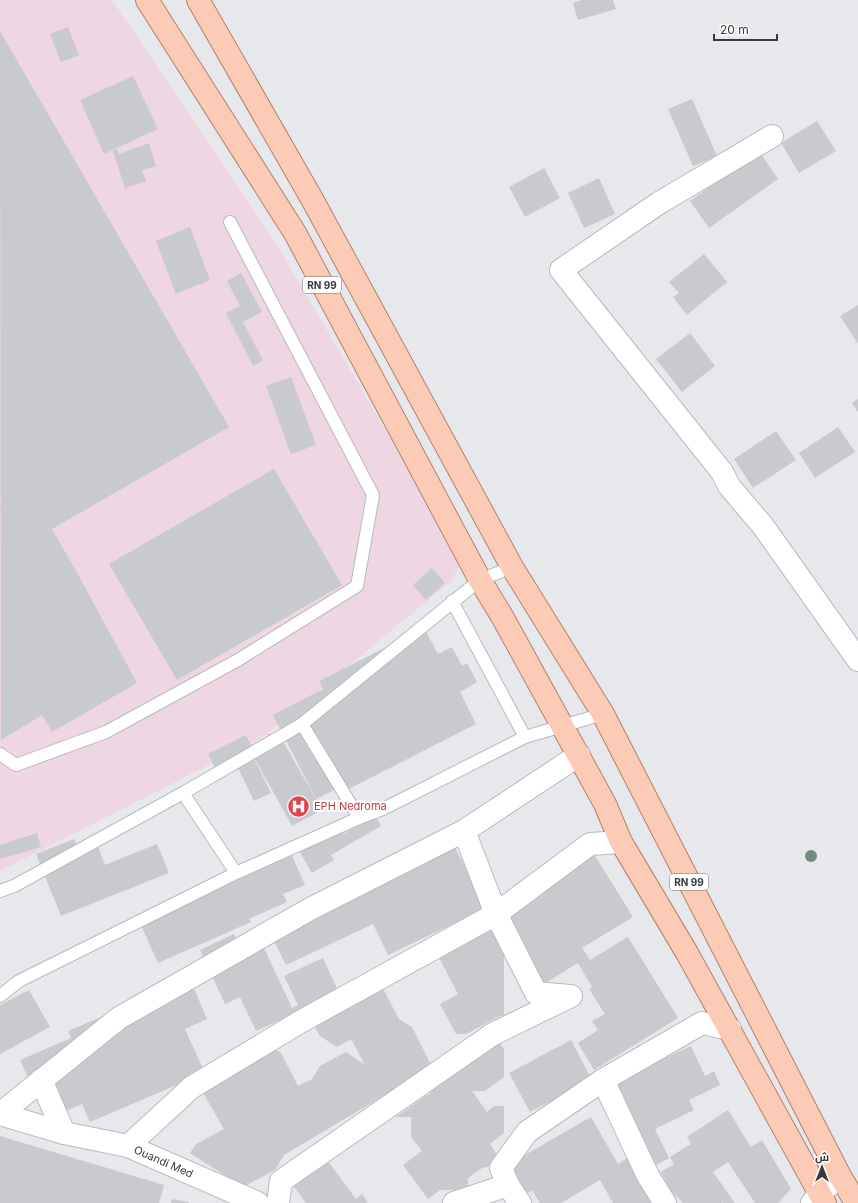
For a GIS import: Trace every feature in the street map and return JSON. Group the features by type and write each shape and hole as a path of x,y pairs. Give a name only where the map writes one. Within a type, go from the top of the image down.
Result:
{"main road":[{"name":"RN 99","path":"147,0 295,233 480,580 562,725 604,804 621,842 669,921 730,1029 819,1200"},
{"name":"RN 99","path":"198,0 312,199 512,567 603,714 840,1176 856,1203"}],"street":[{"path":"772,136 659,203 561,270 722,472 729,486 763,526 858,660"},
{"path":"0,1114 119,1018 310,909 464,831 578,756"},
{"path":"278,1203 281,1181 493,1034 571,996 536,993 496,914 464,831"},
{"path":"128,1146 192,1088 300,1022 496,914 590,844 621,842"},
{"path":"520,1203 508,1185 501,1168 527,1132 603,1080 702,1023 730,1029"},
{"path":"41,1080 64,1133"},
{"path":"603,1080 648,1176 665,1203"},
{"name":"Ouandi Med","path":"0,1114 64,1133 128,1146 258,1203"},
{"path":"819,1200 840,1176"},
{"path":"454,1203 508,1185"}],"lane":[{"path":"0,754 16,765 106,732 238,660 357,586 373,495 230,222"},
{"path":"0,891 14,886 183,793 302,724 452,601 480,580 512,567"},
{"path":"452,601 525,737"},
{"path":"0,996 19,981 236,873 359,818 383,809 525,737 603,714"},
{"path":"302,724 359,818"},
{"path":"183,793 236,873"}],"shaded area":[{"path":"0,0 112,0 274,240 462,561 451,581 260,739 0,871"}],"building":[{"path":"582,0 613,0 616,9 578,20 573,3"},
{"path":"68,27 79,55 61,62 50,34"},
{"path":"0,31 229,427 52,529 137,683 52,732 42,715 1,740"},
{"path":"133,76 158,129 104,154 80,100"},
{"path":"692,99 717,156 693,166 668,109"},
{"path":"817,121 836,151 799,173 781,143"},
{"path":"149,143 156,166 142,170 146,181 125,188 113,151 117,149 119,154"},
{"path":"759,151 778,179 709,228 690,201"},
{"path":"544,168 560,198 525,217 509,187"},
{"path":"599,178 615,214 584,228 568,193"},
{"path":"190,227 210,280 176,294 156,241"},
{"path":"704,254 727,282 687,315 673,297 679,293 669,282"},
{"path":"241,273 262,312 243,322 263,360 253,366 226,313 240,306 227,281"},
{"path":"858,305 858,344 840,316"},
{"path":"690,333 715,366 682,392 656,359"},
{"path":"291,377 316,445 291,454 266,386"},
{"path":"858,399 858,412 852,403"},
{"path":"838,427 855,452 815,478 799,453"},
{"path":"776,431 796,460 753,488 734,459"},
{"path":"274,469 342,585 177,680 109,564"},
{"path":"432,568 445,583 426,600 413,585"},
{"path":"424,628 438,654 452,647 462,666 467,663 477,682 460,692 476,724 341,793 338,788 316,799 273,715 323,689 319,681"},
{"path":"268,734 279,734 322,810 292,826 255,759 220,777 208,754 246,735 256,755 267,744"},
{"path":"255,760 271,793 254,801 238,768"},
{"path":"376,816 381,826 331,855 334,860 312,873 297,847 338,825 343,834"},
{"path":"37,833 41,847 0,859 0,845"},
{"path":"448,834 486,908 388,955 373,924 286,965 265,923"},
{"path":"74,839 80,853 98,846 105,865 157,844 169,873 61,916 36,854"},
{"path":"290,851 305,885 283,894 287,902 249,919 251,922 158,963 140,923 251,874 248,869"},
{"path":"594,854 633,917 582,948 590,960 628,937 678,1018 594,1070 578,1043 598,1030 592,1021 605,1014 589,989 592,987 578,963 542,985 515,941 521,938 507,914"},
{"path":"490,924 504,951 504,1016 500,1016 466,1034 456,1034 440,1004 458,994 436,952"},
{"path":"256,931 292,1008 298,1005 284,976 323,958 339,993 256,1031 240,997 225,1004 200,950 234,934 237,940"},
{"path":"190,979 207,1019 185,1029 205,1073 90,1122 82,1104 63,1112 33,1089 20,1060 71,1038 68,1031"},
{"path":"382,987 399,1019 412,1027 432,1067 284,1155 275,1170 243,1187 190,1153 196,1144 224,1129 201,1089 274,1049 281,1053 298,1086 312,1079 320,1066 346,1052 365,1065 351,1039 337,1047 320,1036 313,1024"},
{"path":"29,990 50,1027 0,1054 0,1005"},
{"path":"496,1038 504,1049 504,1077 485,1091 472,1091 487,1112 494,1106 504,1106 504,1133 490,1144 501,1161 497,1165 482,1168 468,1178 468,1190 440,1190 428,1199 403,1165 422,1151 411,1137 411,1117 396,1117 430,1094 430,1086"},
{"path":"571,1040 592,1080 530,1112 509,1073"},
{"path":"691,1046 705,1076 714,1071 720,1085 689,1100 694,1110 655,1129 669,1158 652,1167 611,1083"},
{"path":"728,1110 751,1147 762,1140 791,1189 778,1203 755,1203 728,1162 713,1172 735,1203 722,1203 728,1198 721,1203 683,1203 670,1190 661,1172 674,1164 670,1157 691,1144 687,1137"},
{"path":"591,1117 618,1164 627,1158 653,1203 613,1203 600,1180 561,1203 540,1203 532,1190 521,1197 504,1167"},
{"path":"0,1136 164,1185 159,1203 0,1203"},
{"path":"327,1160 356,1199 362,1194 368,1203 306,1203 293,1185"},
{"path":"172,1199 189,1202 189,1203 171,1203"}],"place":[{"name":"EPH Nedroma","path":"299,806"}]}
